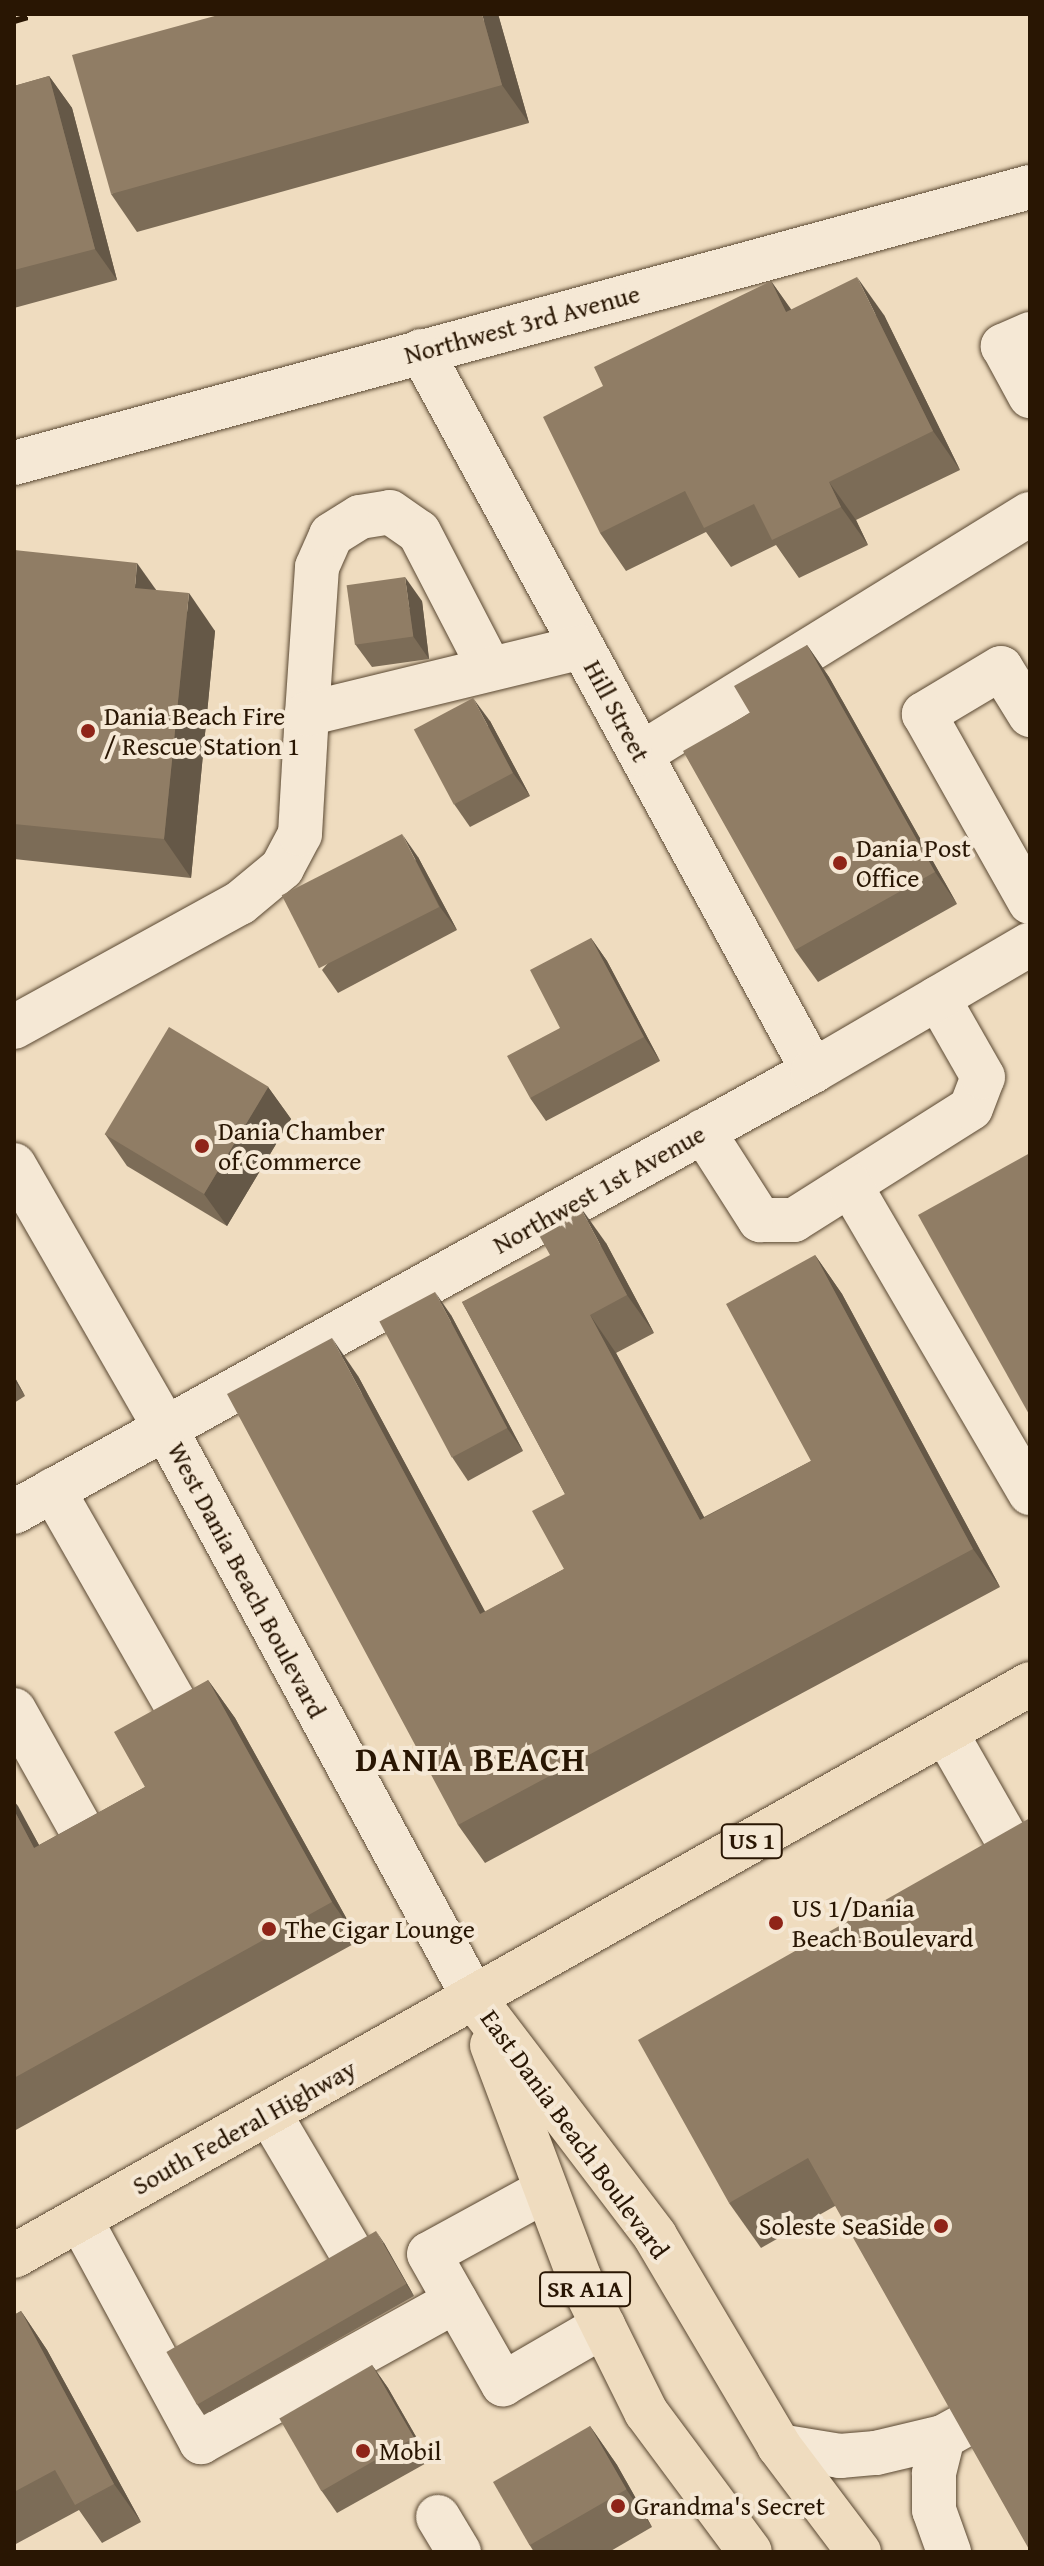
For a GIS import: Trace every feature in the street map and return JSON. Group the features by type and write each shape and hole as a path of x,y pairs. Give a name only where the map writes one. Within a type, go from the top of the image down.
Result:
{"main road":[{"name":"US 1","path":"474,1998 1030,1684"},
{"name":"South Federal Highway","path":"14,2256 474,1998"},
{"name":"East Dania Beach Boulevard","path":"474,1998 579,2277 646,2412 741,2549"},
{"name":"East Dania Beach Boulevard","path":"474,1998 655,2236 779,2446 859,2552"}],"street":[{"name":"Northwest 3rd Avenue","path":"14,463 1030,187"},
{"path":"1030,334 1003,346 1030,396"},
{"name":"Hill Street","path":"421,351 813,1071"},
{"path":"14,1027 240,903 282,868 300,834 317,567 331,535 360,517 390,512 419,532 490,669"},
{"path":"641,754 1030,514"},
{"path":"307,714 582,647"},
{"path":"1030,715 1001,668 924,714 1030,902"},
{"name":"Northwest 1st Avenue","path":"14,1512 813,1071 1030,944"},
{"path":"703,1131 760,1220 794,1220 971,1108 983,1077 938,998"},
{"name":"West Dania Beach Boulevard","path":"14,1165 165,1428 474,1998"},
{"path":"850,1185 1030,1493"},
{"path":"53,1490 183,1717"},
{"path":"14,1710 87,1840"},
{"path":"946,1733 1030,1880"},
{"path":"269,2113 355,2259"},
{"path":"546,2190 429,2254 503,2384 603,2326"},
{"path":"80,2219 201,2442 392,2322 455,2301"},
{"path":"779,2446 840,2456 876,2453 954,2431 934,2474 934,2510 949,2552"}],"building":[{"path":"222,14 482,14 502,85 111,194 72,55"},
{"path":"49,76 95,249 14,270 14,86"},
{"path":"857,277 933,431 829,482 841,507 772,540 754,504 704,528 685,491 600,533 543,417 603,386 594,367 771,281 786,312"},
{"path":"14,550 137,563 135,588 189,593 164,839 14,824"},
{"path":"405,577 413,636 355,645 347,585"},
{"path":"807,645 935,872 795,950 683,751 750,713 734,686"},
{"path":"473,698 513,773 454,805 414,729"},
{"path":"402,834 439,907 319,968 282,895"},
{"path":"591,938 644,1037 530,1098 507,1056 560,1028 530,970"},
{"path":"169,1027 268,1087 204,1194 105,1134"},
{"path":"1030,1153 1030,1416 918,1215"},
{"path":"579,1205 627,1295 590,1315 700,1520 811,1461 726,1304 815,1255 973,1549 458,1825 227,1394 332,1338 480,1614 564,1569 532,1511 565,1494 462,1302 550,1255 535,1228"},
{"path":"435,1292 507,1428 452,1458 379,1322"},
{"path":"208,1680 332,1902 14,2078 14,1810 34,1848 145,1787 114,1732"},
{"name":"Soleste SeaSide","path":"1030,1818 1030,2551 808,2158 729,2203 638,2040"},
{"path":"376,2231 406,2284 197,2405 166,2352"},
{"path":"21,2311 114,2484 75,2505 55,2470 14,2492 14,2315"},
{"name":"Mobil","path":"372,2365 414,2438 321,2491 279,2418"},
{"path":"590,2426 626,2489 530,2545 493,2482"}],"railway":[{"path":"14,21 39,14"}],"place":[{"name":"Dania Beach Fire / Rescue Station 1","path":"88,731"},
{"name":"Dania Post Office","path":"840,863"},
{"name":"Dania Chamber of Commerce","path":"202,1146"},
{"name":"US 1/Dania Beach Boulevard","path":"776,1923"},
{"name":"The Cigar Lounge","path":"269,1929"},
{"name":"Soleste SeaSide","path":"941,2226"},
{"name":"Mobil","path":"363,2451"},
{"name":"Grandma's Secret","path":"618,2506"}],"district":[{"name":"DANIA BEACH","path":"471,1759"}]}
